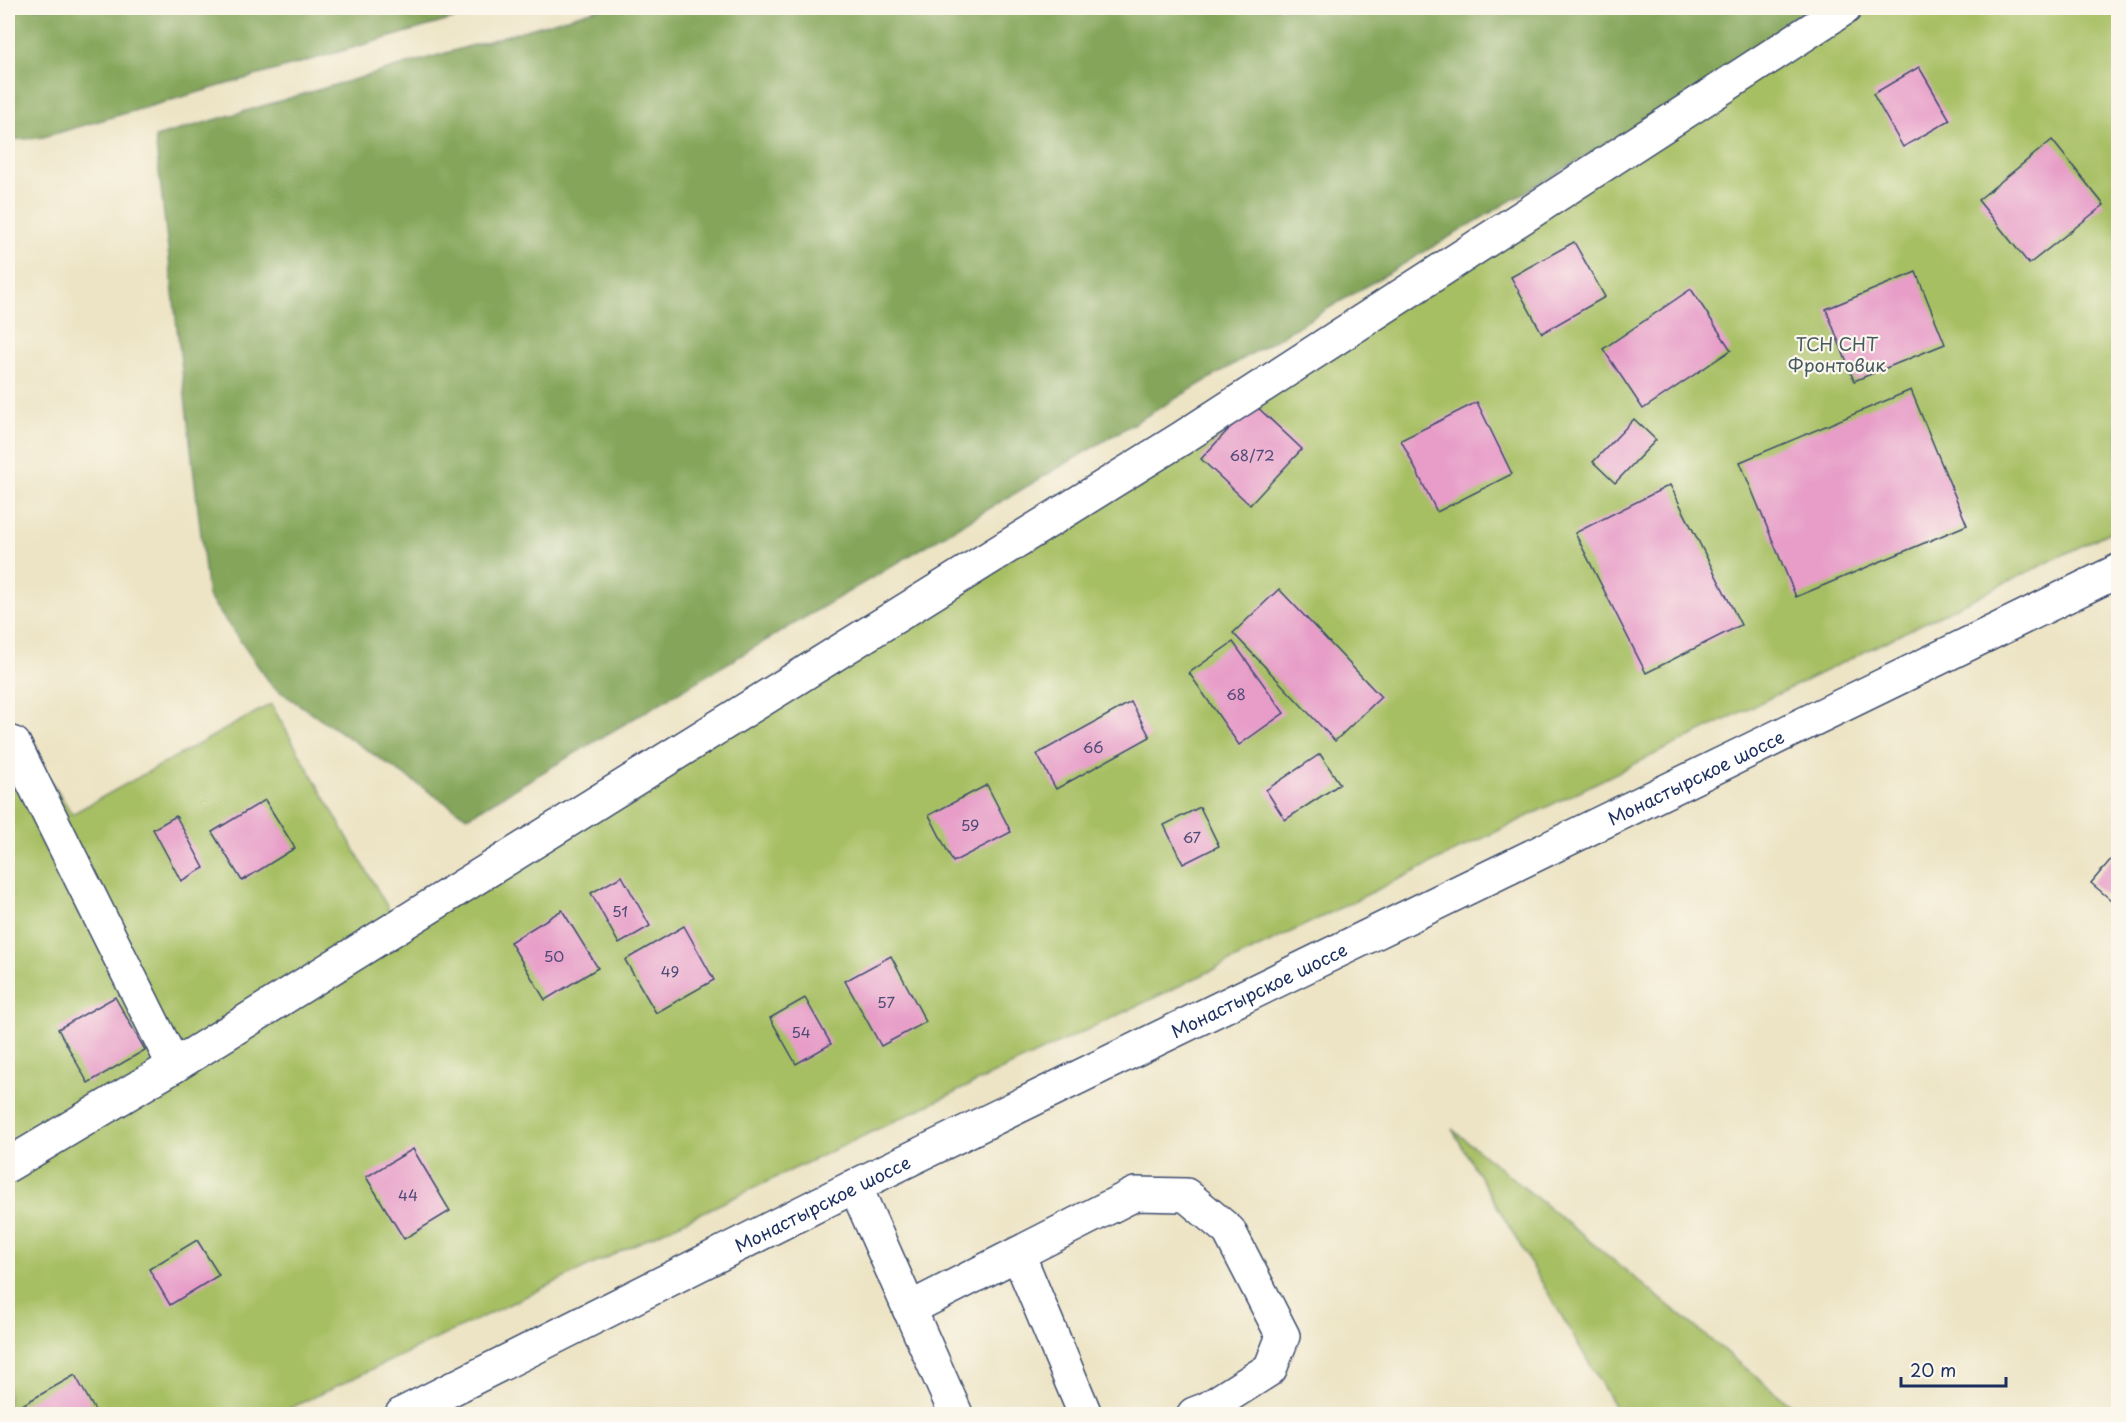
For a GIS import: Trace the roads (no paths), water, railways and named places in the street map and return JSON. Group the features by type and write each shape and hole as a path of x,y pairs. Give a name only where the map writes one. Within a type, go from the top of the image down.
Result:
{"main road":[{"path":"8,1165 174,1066 1182,438 1845,8"},
{"name":"Монастырское шоссе","path":"402,1414 855,1186 2118,572"},
{"path":"8,742 14,744 174,1066"},
{"path":"855,1186 956,1414"},
{"path":"909,1309 1136,1194 1186,1195 1229,1231 1283,1336 1270,1369 1204,1413"},
{"path":"1018,1254 1085,1414"}],"park label":[{"name":"ТСН СНТ Фронтовик","path":"1837,353"}]}
